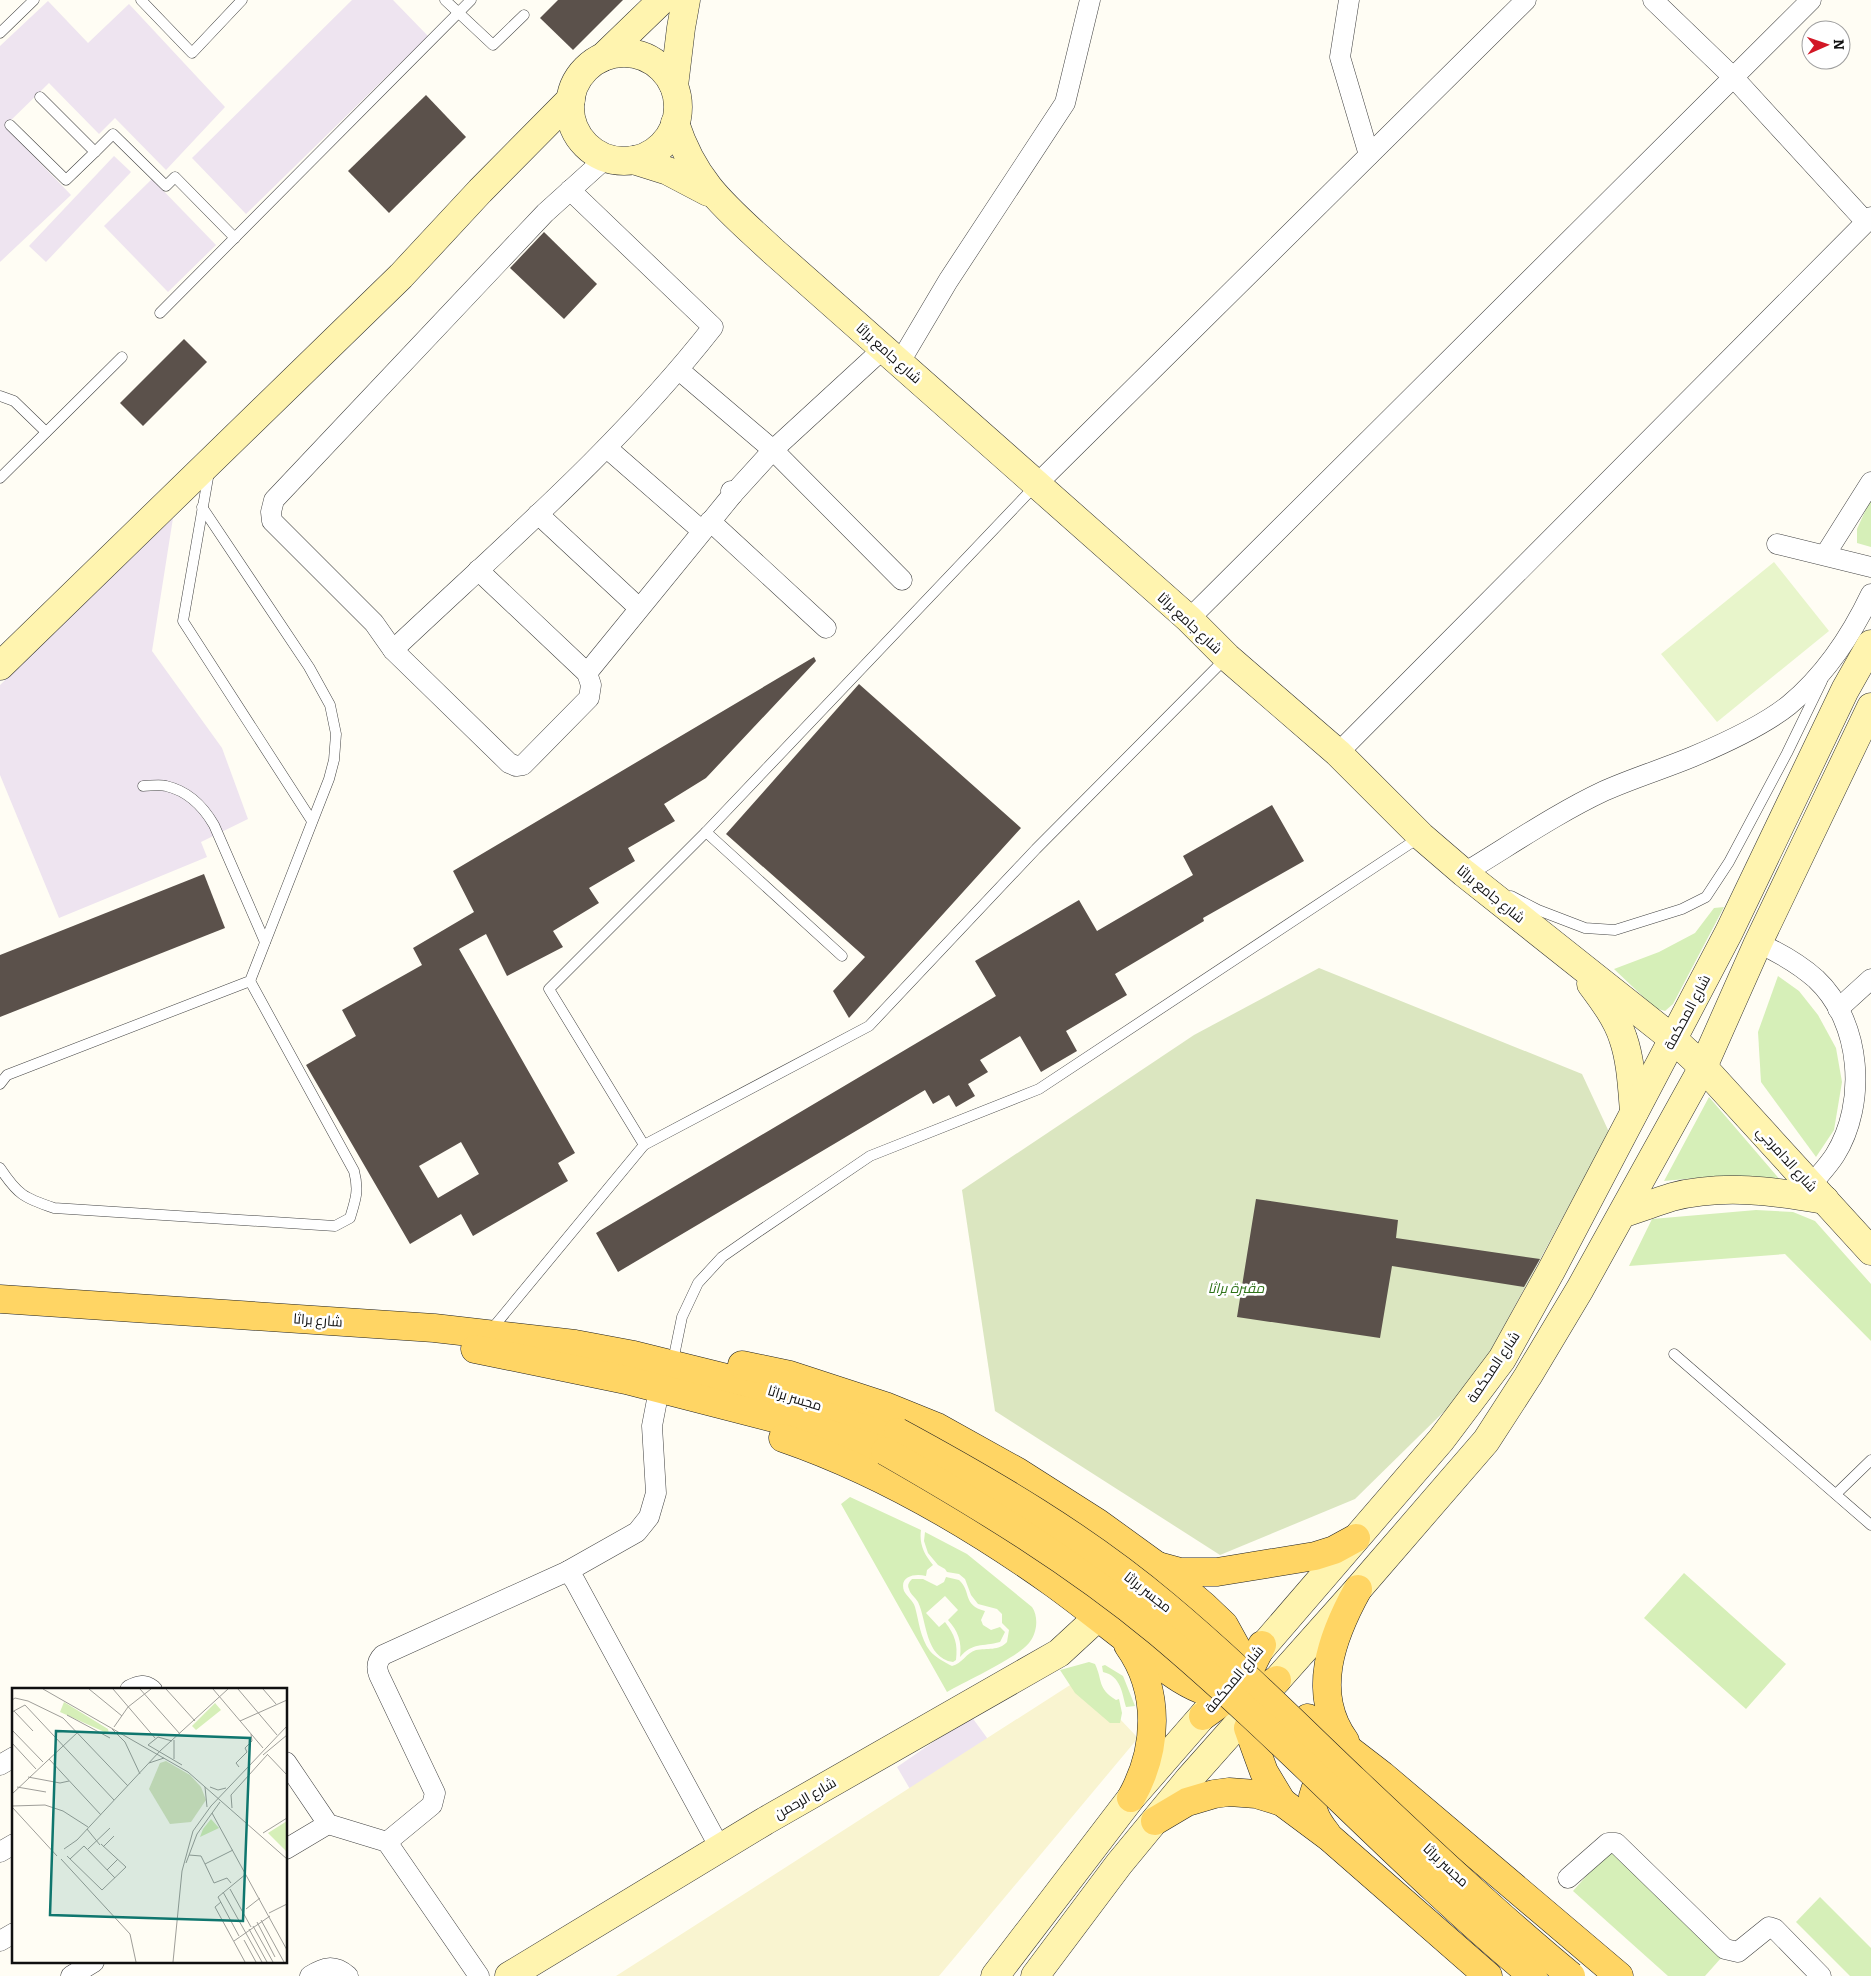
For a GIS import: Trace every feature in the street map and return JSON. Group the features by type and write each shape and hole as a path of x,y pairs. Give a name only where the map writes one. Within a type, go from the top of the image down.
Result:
{"main road":[{"name":"شارع براثا","path":"0,1300 488,1333 572,1356 626,1380"},
{"name":"شارع براثا","path":"0,1317 400,1340 488,1350 572,1356 634,1355"},
{"path":"572,1356 675,1351 790,1375 885,1406 938,1427 1018,1472 1098,1522 1151,1562 1204,1606 1224,1625 1260,1666"},
{"name":"مجسر براثا","path":"634,1355 747,1383 971,1472 1029,1506 1097,1552 1164,1603 1224,1655 1355,1781 1491,1907 1571,1976"},
{"path":"572,1356 657,1400 732,1420 814,1449 873,1474 1006,1551 1189,1684 1225,1714 1282,1802"},
{"name":"مجسر براثا","path":"626,1380 790,1422 892,1442 1084,1574 1158,1632 1263,1726 1341,1802 1502,1951 1533,1976"},
{"path":"1151,1562 1180,1572 1217,1572 1315,1556 1334,1550 1356,1538"},
{"path":"1109,1625 1123,1633 1140,1637 1158,1636 1172,1629 1179,1613 1176,1596 1171,1586 1151,1562"},
{"path":"1354,1757 1339,1733 1330,1713 1326,1691 1326,1672 1341,1622 1358,1589"},
{"path":"1109,1625 1138,1658 1145,1676 1153,1717 1148,1759 1140,1781 1130,1798"},
{"path":"1308,1718 1354,1757 1382,1775 1619,1976"},
{"path":"1315,1790 1312,1805 1314,1816 1329,1837"},
{"path":"1155,1821 1177,1806 1208,1795 1240,1792 1256,1794 1282,1802 1329,1837 1488,1976"}],"street":[{"path":"603,57 662,0"},
{"path":"674,86 660,66 650,59 626,52 603,57 594,61 581,74 572,90 573,124 585,144 606,158 633,160 643,158 659,148 666,140 675,123 678,111 674,86 679,37 686,0"},
{"path":"587,673 732,492 773,450 892,355 948,281 1065,103 1090,0"},
{"path":"1349,0 1340,57 1369,155"},
{"path":"1036,485 1526,0"},
{"path":"1338,754 1869,219 1734,78 1653,0"},
{"path":"1189,620 1811,0"},
{"path":"0,666 401,276 480,191 571,100"},
{"name":"شارع جامع براثا","path":"675,123 695,170 716,197 773,251 1338,754 1421,836 1464,873 1673,1039"},
{"path":"478,570 587,673 591,685 589,698 523,765 516,766 508,763 393,650 374,623 272,521 271,512 274,500 545,213 606,158"},
{"name":"شارع جامع براثا","path":"633,160 668,170 716,197"},
{"path":"393,650 607,448 679,370 713,327 570,190"},
{"path":"679,370 773,450 902,580"},
{"path":"607,448 705,526 826,628"},
{"path":"1825,555 1871,482"},
{"path":"538,514 639,608"},
{"path":"1777,544 1871,567"},
{"path":"1464,873 1604,791 1694,757 1768,719 1788,706 1807,689 1833,660 1871,594"},
{"name":"شارع المحكمة","path":"1035,1976 1119,1864 1155,1821 1225,1714 1356,1538 1441,1440 1502,1359 1552,1271 1729,932 1845,690 1871,644"},
{"name":"شارع المحكمة","path":"995,1976 1130,1798 1225,1714 1260,1666 1358,1589 1486,1441 1528,1376 1624,1213 1703,1067 1758,943 1871,707"},
{"path":"1624,1213 1673,1197 1723,1190 1818,1193 1851,1120 1857,1082 1852,1044 1838,1009 1817,981 1790,958 1758,943"},
{"path":"1576,962 1602,999 1623,1037 1628,1060 1634,1112"},
{"path":"1838,1009 1871,979"},
{"name":"شارع الدامرجي","path":"1673,1039 1703,1067 1871,1251"},
{"path":"387,1842 432,1805 435,1793 376,1668 378,1659 383,1654 568,1570 638,1532 649,1517 656,1493 652,1426 657,1400"},
{"path":"568,1570 720,1848"},
{"name":"شارع الرحمن","path":"509,1976 720,1848 1109,1625"},
{"path":"133,1688 138,1685 149,1688"},
{"path":"0,1765 12,1758"},
{"path":"288,1765 328,1824 387,1842 478,1976"},
{"path":"288,1848 328,1824"},
{"path":"1568,1878 1608,1843 1616,1843 1725,1949 1738,1952 1769,1926 1775,1929 1821,1976"},
{"path":"0,1852 12,1845"},
{"path":"0,1941 12,1934"},
{"path":"71,1976 91,1964"},
{"path":"310,1976 327,1968 333,1968 340,1970 348,1976"}],"lane":[{"path":"0,33 34,0"},
{"path":"141,0 192,53 242,0"},
{"path":"446,0 493,45 524,15"},
{"path":"160,313 471,0"},
{"path":"40,97 95,152"},
{"path":"10,125 66,180 113,134 166,186 175,177 235,238"},
{"path":"0,478 122,357"},
{"path":"0,396 14,401 46,432"},
{"path":"210,463 183,622 312,821"},
{"path":"644,1145 549,989 706,832 1036,485"},
{"path":"0,1084 7,1075 250,980 334,760 336,734 330,705 309,667 202,507"},
{"path":"488,1333 644,1145 869,1026 1036,849 1227,657"},
{"path":"1464,873 1538,910 1585,928 1616,930 1682,909 1706,897 1728,862 1764,795 1833,660"},
{"path":"143,786 165,785 187,794 205,810 214,825 265,942"},
{"path":"706,832 842,956"},
{"path":"675,1351 682,1317 698,1283 722,1257 758,1232 870,1156 1039,1089 1421,836"},
{"path":"0,1168 11,1185 28,1199 54,1208 335,1226 350,1218 358,1186 354,1171 250,980"},
{"path":"1674,1354 1871,1525"},
{"path":"1836,1494 1871,1460"}],"shaded area":[{"path":"352,0 393,0 428,36 246,214 192,158"},
{"path":"48,1 88,43 129,4 225,107 166,170 115,118 99,134 49,83 5,126 71,195 0,262 0,46"},
{"path":"114,156 131,172 46,262 29,246"},
{"path":"152,179 216,245 168,292 104,226"},
{"path":"173,518 152,651 222,748 248,819 201,842 207,857 59,918 0,775 0,685"},
{"path":"1081,1678 1138,1738 939,1976 616,1976"},
{"path":"971,1716 1042,1813 971,1893 897,1767"}],"green space":[{"path":"1871,498 1871,547 1857,543 1857,529"},
{"path":"1774,562 1829,631 1717,722 1661,654"},
{"path":"1724,907 1673,1004 1665,1011 1655,1008 1614,969 1659,952 1695,933 1714,908"},
{"name":"مقبرة براثا","path":"1319,968 1582,1074 1609,1132 1473,1383 1355,1499 1220,1555 995,1411 962,1190 1194,1035"},
{"path":"1778,976 1799,991 1818,1015 1836,1048 1842,1082 1834,1130 1816,1157 1761,1082 1758,1032"},
{"path":"1709,1097 1782,1182 1744,1177 1707,1177 1664,1181"},
{"path":"1756,1210 1793,1212 1815,1221 1871,1284 1871,1341 1785,1254 1629,1266 1652,1219"},
{"path":"850,1497 921,1530 923,1549 933,1565 927,1570 926,1576 913,1575 906,1579 903,1586 905,1593 914,1605 924,1641 934,1655 952,1666 955,1665 969,1653 976,1650 997,1648 1004,1645 1007,1642 1009,1630 1002,1623 1002,1614 997,1609 978,1604 971,1595 965,1579 959,1574 947,1572 938,1565 928,1553 924,1541 925,1532 967,1554 1032,1607 1036,1616 1036,1625 1034,1635 1029,1643 1003,1662 947,1692 841,1504"},
{"path":"1684,1573 1786,1664 1746,1709 1644,1618"},
{"path":"946,1577 959,1580 970,1602 985,1611 981,1620 983,1625 991,1630 1000,1627 1005,1632 1000,1642 974,1647 960,1657 958,1637 948,1620 958,1610 945,1596 926,1613 939,1627 945,1622 951,1631 957,1649 956,1660 953,1662 937,1654 932,1646 918,1602 908,1586 912,1579 923,1579 937,1586 944,1582"},
{"path":"1089,1662 1095,1664 1101,1684 1106,1692 1116,1700 1119,1699 1122,1713 1120,1723 1110,1723 1075,1693 1060,1670"},
{"path":"1105,1665 1123,1676 1135,1706 1126,1707 1117,1681 1114,1677 1103,1672 1102,1666"},
{"path":"1613,1846 1729,1949 1705,1976 1668,1976 1573,1891"},
{"path":"1820,1897 1871,1948 1871,1976 1850,1976 1796,1922"}],"building":[{"path":"558,0 623,0 573,50 540,18"},
{"path":"426,95 466,137 389,213 348,171"},
{"path":"544,232 597,284 564,319 510,268"},
{"path":"184,339 207,362 143,426 120,403"},
{"path":"814,657 816,661 706,778 664,804 675,821 628,848 635,861 589,888 599,903 553,931 563,947 507,976 486,934 459,949 575,1153 558,1163 568,1181 473,1236 461,1214 410,1244 306,1065 356,1036 342,1010 422,965 413,948 474,912 453,871","holes":["461,1142 479,1174 438,1198 419,1166"]},
{"path":"859,684 1021,828 849,1018 833,991 865,957 726,834"},
{"path":"1272,805 1304,861 1203,918 1204,921 1115,974 1127,995 1066,1031 1077,1051 1041,1072 1020,1036 980,1060 988,1072 968,1084 975,1096 956,1107 949,1095 933,1104 925,1090 618,1272 596,1233 996,996 975,961 1079,900 1097,931 1193,875 1183,856"},
{"path":"204,874 225,928 0,1017 0,955"},
{"path":"1256,1199 1398,1220 1396,1238 1540,1259 1524,1287 1392,1266 1380,1338 1237,1317"}]}
